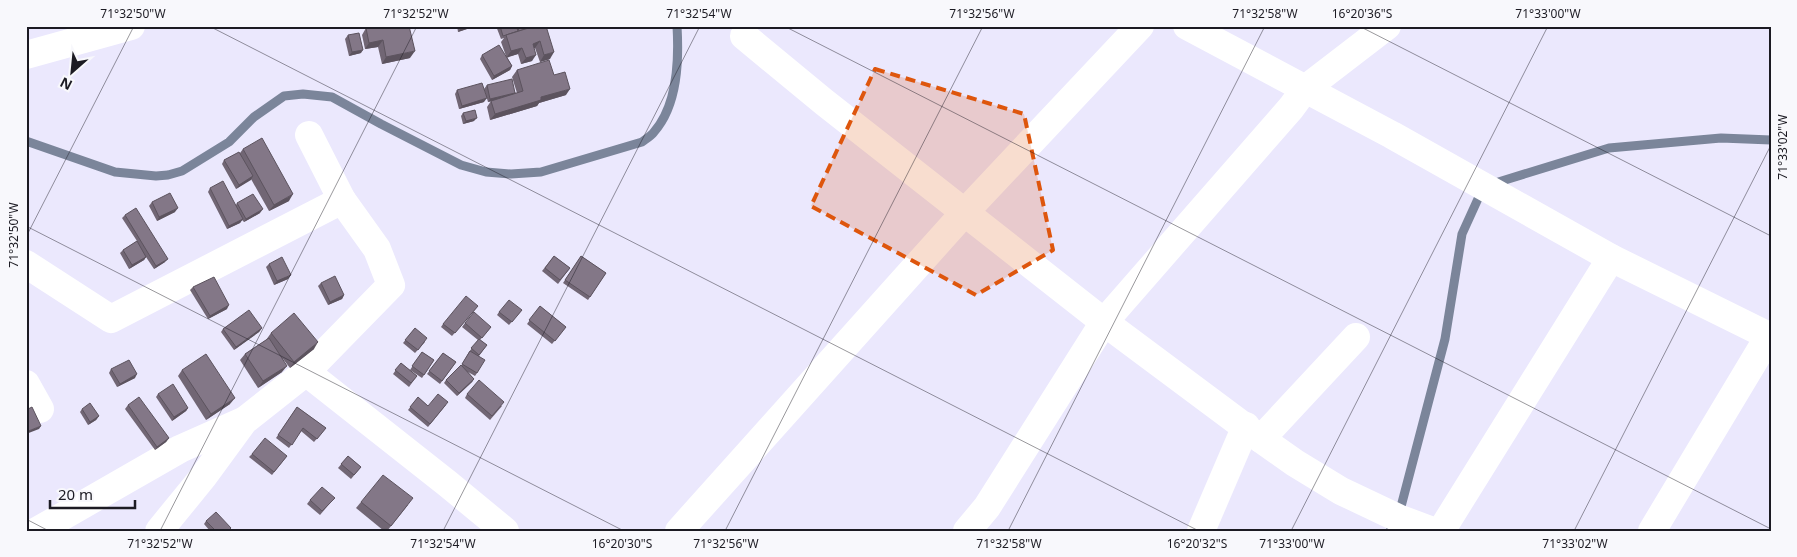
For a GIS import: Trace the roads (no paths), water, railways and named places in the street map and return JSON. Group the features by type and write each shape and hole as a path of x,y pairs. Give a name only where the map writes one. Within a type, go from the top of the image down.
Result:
{"street":[{"path":"679,531 965,212 1140,26"},
{"path":"1187,26 1417,149 1611,258 1770,336 1652,531"},
{"path":"967,531 988,507 1104,322 1291,108 1305,89 1387,26"},
{"path":"26,55 118,28"},
{"path":"744,36 824,102 1104,322 1295,463 1341,491 1398,518 1433,531"},
{"path":"37,531 180,449 244,421 306,372 392,285 377,249 342,200 309,136"},
{"path":"26,264 111,319 342,200"},
{"path":"1441,531 1611,258"},
{"path":"1201,531 1254,432 1356,337"},
{"path":"306,372 505,531"},
{"path":"26,384 40,409"},
{"path":"159,531 203,477 244,421"}],"waterway":[{"path":"26,141 115,172 156,176 168,175 182,171 229,142 254,117 284,96 303,94 332,97 461,165 486,172 511,174 541,172 642,142 653,133 662,121 672,96 677,67 677,26"},
{"path":"1492,184 1609,148 1721,138 1771,140"},
{"path":"1390,531 1398,518 1445,339 1462,234 1482,190"}]}
